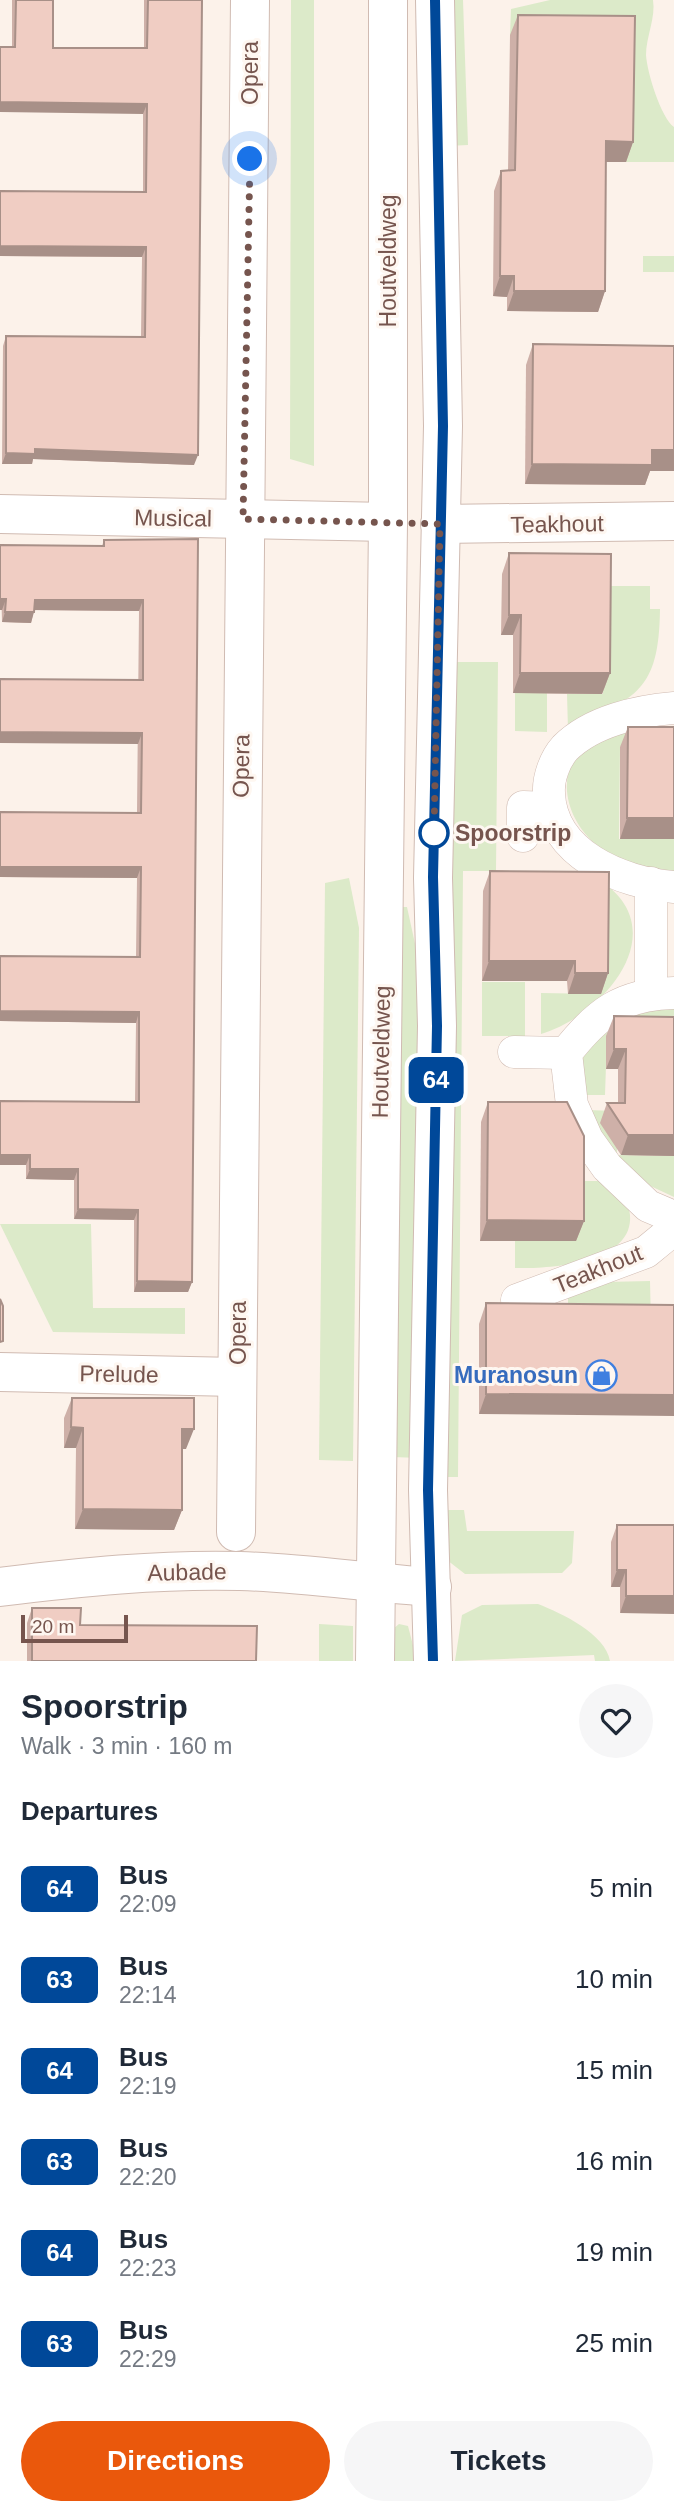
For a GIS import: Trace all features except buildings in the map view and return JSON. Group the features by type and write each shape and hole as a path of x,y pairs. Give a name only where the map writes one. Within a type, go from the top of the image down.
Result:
{"street":[{"name":"Opera","path":"236,1532 243,519 250,0"},
{"name":"Houtveldweg","path":"375,1661 388,522 388,0"},
{"path":"433,1661 428,1490 437,1026 433,877 443,426 435,0"},
{"name":"Musical","path":"0,514 388,522"},
{"name":"Teakhout","path":"440,524 674,521"},
{"path":"388,522 440,524"},
{"path":"674,708 638,711 593,730 566,748 553,768 549,787 549,808 565,837 585,858 634,880 662,885 662,994 627,999 589,1024 566,1054 572,1105 587,1139 607,1167 648,1206 674,1217"},
{"path":"523,836 523,807 549,808"},
{"path":"514,1052 566,1054"},
{"name":"Teakhout","path":"517,1300 646,1252 674,1229"},
{"name":"Prelude","path":"0,1372 237,1377"},
{"name":"Aubade","path":"0,1587 173,1571 310,1574 375,1583"},
{"path":"375,1583 432,1587"}],"green space":[{"path":"291,0 314,0 314,466 290,459"},
{"path":"450,0 463,0 468,145 447,146"},
{"path":"550,0 653,0 646,48 647,63 660,105 674,127 674,162 626,162 510,35 511,9"},
{"path":"643,256 674,256 674,272 643,272"},
{"path":"604,586 650,586 650,609 660,609 655,658 648,675 627,699 568,730 567,694 603,694"},
{"path":"448,662 498,662 496,871 463,871 458,1477 441,1477"},
{"path":"515,693 547,693 547,732 515,731"},
{"path":"634,729 620,747 619,839 674,839 674,871 635,863 598,846 578,824 568,796 570,768 577,756 594,742"},
{"path":"349,878 359,928 353,1461 319,1460 325,883"},
{"path":"604,883 624,903 632,926 631,948 622,971 606,992 586,1010 541,1034 541,993 600,994 601,892"},
{"path":"397,907 407,907 424,985 420,1458 392,1457"},
{"path":"482,982 525,982 525,1036 482,1036"},
{"path":"660,1008 674,1008 674,1037 607,1036 605,1095 583,1095 583,1062 589,1042 617,1022"},
{"path":"586,1110 617,1111 617,1155 674,1156 674,1197 629,1176"},
{"path":"577,1181 614,1181 629,1211 628,1231 618,1244 604,1254 586,1260 567,1265 515,1268 515,1241"},
{"path":"0,1224 91,1224 93,1308 185,1308 185,1334 53,1332"},
{"path":"650,1281 651,1325 568,1305 568,1294 605,1282"},
{"path":"442,1510 464,1510 467,1531 574,1531 572,1563 562,1573 465,1574 447,1560"},
{"path":"538,1604 592,1633 607,1651 610,1661 595,1661 594,1655 455,1661 462,1615 482,1605"},
{"path":"319,1624 353,1626 353,1661 319,1661"},
{"path":"399,1624 408,1626 417,1661 392,1661 393,1629"}],"bus line":[{"name":"64","path":"433,1661 428,1490 437,1026 433,877 443,426 435,0"}],"place":[{"name":"Spoorstrip","path":"434,833"},
{"name":"Muranosun","path":"601,1375"}],"route":[{"path":"250,159 243,519 440,524 434,833"}]}
